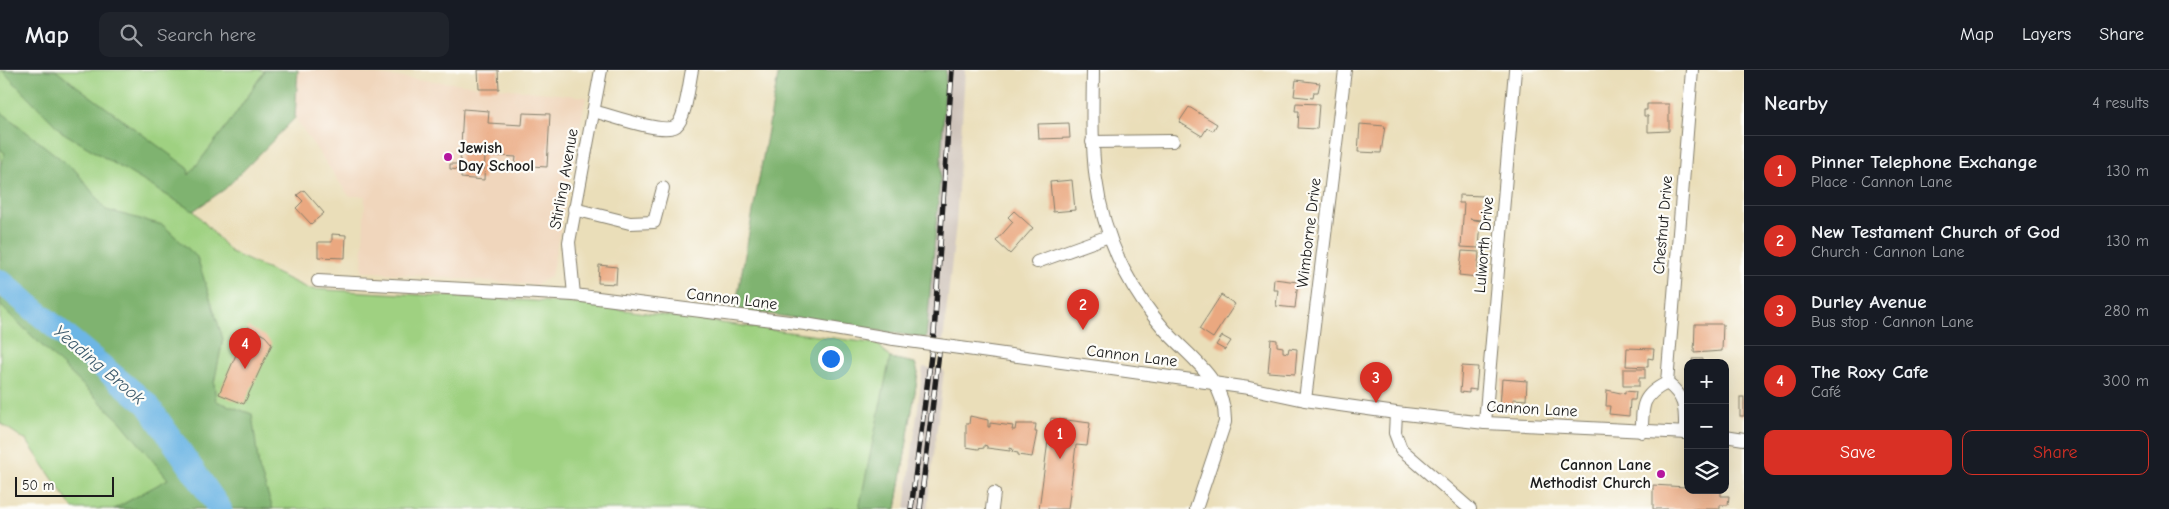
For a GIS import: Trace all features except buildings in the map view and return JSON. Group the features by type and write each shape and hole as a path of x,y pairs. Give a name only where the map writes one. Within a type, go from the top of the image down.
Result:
{"street":[{"name":"Stirling Avenue","path":"574,295 569,242 601,70"},
{"path":"593,111 664,130 676,126 682,116 692,70"},
{"path":"1093,70 1092,142 1096,193 1109,236 1124,270 1149,311 1165,330 1198,362 1215,384 1224,408 1224,422 1196,509"},
{"name":"Wimborne Drive","path":"1305,400 1345,70"},
{"name":"Lulworth Drive","path":"1485,423 1515,70"},
{"name":"Chestnut Drive","path":"1667,383 1692,70"},
{"path":"1092,142 1173,141"},
{"path":"574,209 630,223 654,222 663,188"},
{"path":"1037,262 1109,236"},
{"name":"Cannon Lane","path":"318,282 574,295 805,324 894,339 1249,388 1305,400 1396,413 1485,423 1684,433"},
{"path":"1642,432 1644,402 1651,391 1667,383 1680,392 1684,405"},
{"path":"1396,413 1395,433 1401,448 1470,509"},
{"path":"1729,437 1744,439"},
{"path":"992,509 994,493"}],"shaded area":[{"name":"Jewish Day School","path":"298,70 328,70 586,97 551,276 536,285 362,271 365,196 349,196 295,118"},
{"path":"946,70 965,70 956,224 943,341 926,338 940,180"},
{"path":"923,367 944,370 927,509 905,509"}],"green space":[{"path":"0,70 265,70 235,115 193,210 231,252 309,289 572,303 878,344 890,358 915,363 918,373 896,509 73,509 27,441 0,423"},
{"path":"2,70 55,70 188,168 189,175 235,115 265,70 298,70 295,118 225,189 193,211 62,132"},
{"path":"779,70 946,70 940,180 926,338 735,309"},
{"path":"0,111 76,171 106,210 163,225 197,257 223,339 214,383 216,401 252,414 259,468 273,509 114,509 168,479 121,422 0,305 0,166 5,153 0,149"},
{"path":"890,358 915,363 918,373 896,509 859,509"}],"waterway":[{"name":"Yeading Brook","path":"0,281 147,404 220,509"}],"railway":[{"path":"911,509 934,333 952,70"},
{"path":"920,509 940,344"}],"place":[{"name":"Jewish Day School","path":"448,157"},
{"name":"New Testament Church of God","path":"1083,330"},
{"name":"The Roxy Cafe","path":"245,369"},
{"name":"Durley Avenue","path":"1376,403"},
{"name":"Pinner Telephone Exchange","path":"1060,459"},
{"name":"Cannon Lane Methodist Church","path":"1661,474"}]}
